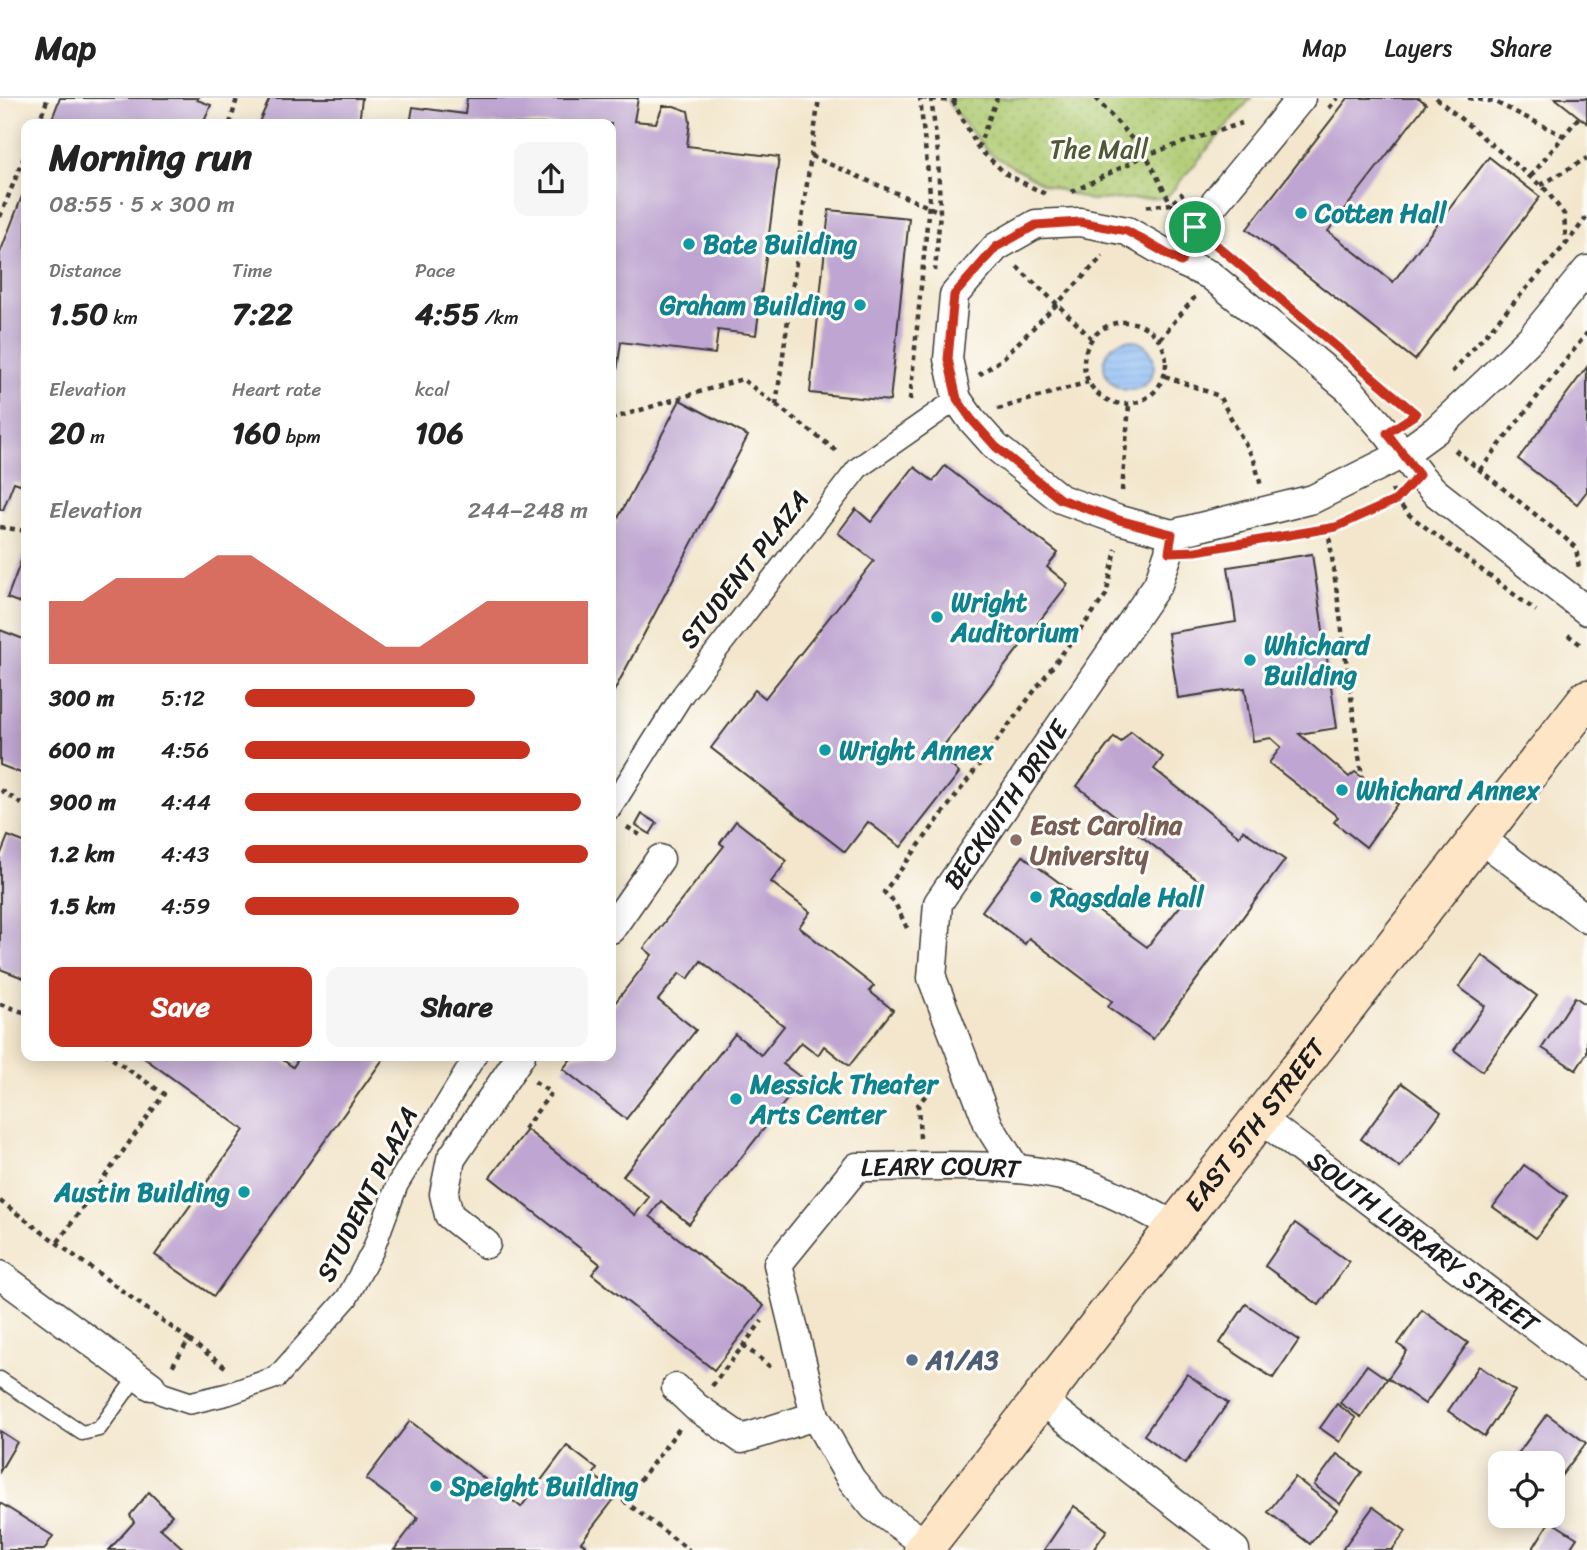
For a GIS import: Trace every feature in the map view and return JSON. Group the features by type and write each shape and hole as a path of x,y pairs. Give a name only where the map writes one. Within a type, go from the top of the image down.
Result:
{"main road":[{"name":"EAST 5TH STREET","path":"925,1547 1587,699"}],"street":[{"path":"1181,262 1195,227 1301,98"},
{"path":"1587,270 1531,338 1436,430 1403,454 1313,499 1172,534 1119,520 1060,499 996,447 963,408 948,359 954,295 996,247 1036,225 1080,222 1127,231 1210,275 1304,351 1349,389 1403,454 1435,492 1587,611"},
{"name":"STUDENT PLAZA","path":"616,816 683,694 858,468 908,432 963,408"},
{"name":"BECKWITH DRIVE","path":"1016,1169 989,1126 932,978 938,903 1157,584 1169,552 1172,534"},
{"path":"1479,837 1587,919"},
{"path":"616,919 649,854"},
{"name":"STUDENT PLAZA","path":"148,1383 163,1394 190,1403 228,1394 278,1377 347,1298 373,1250 397,1185 472,1061"},
{"path":"486,1244 449,1215 444,1194 451,1159 517,1061"},
{"name":"SOUTH LIBRARY STREET","path":"1260,1118 1587,1366"},
{"name":"LEARY COURT","path":"925,1547 874,1507 851,1479 815,1416 778,1264 857,1167 1016,1169 1078,1180 1175,1226"},
{"path":"0,1275 148,1383"},
{"path":"676,1388 696,1407 742,1439 815,1416"},
{"path":"1040,1399 1235,1550"}],"lane":[{"path":"0,1379 82,1433 99,1429 148,1383"}],"path":[{"path":"40,119 48,98"},
{"path":"231,119 237,98"},
{"path":"776,405 820,98"},
{"path":"908,432 929,207 929,170 921,98 956,99 978,148 1006,174 1046,195"},
{"path":"978,148 997,98"},
{"path":"1096,98 1146,155 1171,204 1195,227"},
{"path":"1436,98 1541,185 1564,214 1566,244"},
{"path":"1468,98 1495,102 1564,136"},
{"path":"931,99 938,153 940,212 933,282"},
{"path":"1531,176 1579,117"},
{"path":"811,156 940,212"},
{"path":"1541,185 1587,158"},
{"path":"0,216 21,164"},
{"path":"1140,207 1171,204 1190,187"},
{"path":"1450,375 1587,217"},
{"path":"1088,383 992,411 963,408 973,379 1002,359 1057,304 1091,338"},
{"path":"1113,322 1139,323 1160,339 1167,357 1165,376 1152,396 1129,405 1105,400 1088,383 1084,360 1091,338 1113,322"},
{"path":"1480,470 1587,333"},
{"path":"1165,376 1219,396 1254,460 1261,488 1273,484"},
{"path":"616,417 742,379 858,468"},
{"path":"1397,397 1416,414"},
{"path":"1425,404 1416,414 1403,454 1396,500 1426,529 1540,614"},
{"path":"1119,520 1129,405"},
{"path":"1403,454 1453,449 1576,547 1580,575"},
{"path":"1305,532 1336,527 1396,500"},
{"path":"0,527 21,530"},
{"path":"1328,528 1362,777"},
{"path":"1560,629 1584,648"},
{"path":"0,791 21,804"},
{"path":"616,816 644,838 649,854"},
{"path":"0,1004 21,1011"},
{"path":"58,1242 164,1094 116,1061"},
{"path":"0,1201 231,1372 223,1375"},
{"path":"148,1383 190,1340"},
{"path":"743,1345 781,1376"}],"green space":[{"name":"The Mall","path":"947,98 1251,98 1166,198 1089,200 1043,184 989,153 948,103"}],"water":[{"path":"1129,340 1147,347 1154,365 1147,383 1129,390 1111,383 1104,365 1111,347"}],"building":[{"path":"60,98 198,98 197,100 211,105 205,119 52,119"},
{"path":"270,98 362,98 360,119 260,119"},
{"name":"Bate Building","path":"467,98 638,98 634,121 656,123 663,106 674,106 688,111 690,122 687,146 779,157 756,335 718,330 715,354 621,342 616,378 616,119 411,119 413,107 465,114"},
{"name":"Cotten Hall","path":"1348,98 1419,98 1426,104 1328,231 1393,282 1489,157 1540,197 1415,360 1247,229"},
{"path":"1555,98 1587,98 1587,123 1579,117"},
{"path":"21,199 21,484 14,482 3,510 0,509 0,253"},
{"name":"Graham Building","path":"829,210 909,218 890,401 810,393"},
{"path":"1587,367 1587,491 1577,504 1518,459"},
{"path":"680,400 748,436 616,687 616,522"},
{"name":"Wright Auditorium","path":"945,466 1058,553 1047,567 1068,584 938,753 959,773 901,847 868,822 845,852 711,748 755,690 765,698 874,561 838,533 856,509 871,522 914,467 933,481"},
{"name":"Whichard Building","path":"1312,554 1337,728 1299,734 1349,777 1355,772 1397,804 1366,847 1334,822 1338,817 1269,763 1281,747 1271,738 1253,741 1245,688 1178,698 1168,633 1236,622 1228,567"},
{"path":"21,561 21,603 7,598"},
{"path":"0,630 21,638 21,773 0,765"},
{"name":"Ragsdale Hall","path":"1131,731 1163,757 1154,769 1239,836 1243,830 1285,860 1153,1039 1108,1007 1112,1001 1029,938 1025,944 982,911 1023,856 1147,947 1200,882 1077,786 1114,737 1121,742"},
{"path":"642,814 657,823 650,834 636,825"},
{"name":"Messick Theater Arts Center","path":"736,821 787,861 771,882 810,912 799,927 874,986 869,991 893,1010 849,1066 824,1046 818,1055 801,1042 783,1064 803,1079 689,1224 661,1201 650,1216 764,1306 714,1370 592,1274 600,1264 490,1177 527,1130 635,1215 649,1197 623,1176 735,1034 761,1055 784,1026 701,961 688,979 680,973 658,1000 696,1030 626,1119 563,1069 569,1061 616,1061 616,1002 652,955 644,948 724,846 720,843"},
{"path":"8,836 21,841 21,977 0,969 0,856"},
{"path":"1482,955 1537,996 1482,1071 1454,1050 1485,1006 1459,987"},
{"path":"1575,997 1587,1005 1587,1053 1576,1070 1542,1048"},
{"name":"Austin Building","path":"148,1061 284,1061 293,1067 297,1061 382,1061 214,1296 155,1255 244,1130"},
{"path":"1402,1083 1441,1112 1400,1168 1361,1139"},
{"path":"1524,1165 1567,1196 1536,1238 1493,1207"},
{"path":"1295,1223 1349,1262 1319,1305 1265,1266"},
{"path":"1246,1304 1299,1340 1273,1378 1220,1343"},
{"path":"1422,1310 1468,1343 1425,1404 1388,1378 1407,1351 1398,1344"},
{"path":"1367,1365 1387,1379 1361,1417 1340,1403"},
{"path":"1479,1366 1515,1391 1484,1436 1448,1411"},
{"path":"1187,1374 1228,1403 1185,1464 1144,1435"},
{"path":"1337,1404 1356,1418 1340,1442 1320,1428"},
{"path":"1547,1414 1586,1443 1565,1471 1565,1451 1520,1451"},
{"name":"Speight Building","path":"410,1421 521,1507 567,1446 597,1469 593,1475 618,1494 581,1542 591,1550 394,1550 418,1518 366,1479"},
{"path":"0,1431 17,1442 0,1471"},
{"path":"1337,1454 1362,1472 1340,1504 1314,1485"},
{"path":"1295,1477 1337,1510 1310,1544 1268,1512"},
{"path":"149,1492 172,1515 160,1528 185,1550 109,1550 134,1522 130,1515"},
{"path":"0,1503 53,1536 44,1550 0,1550"},
{"path":"1074,1506 1107,1530 1093,1550 1044,1550"},
{"path":"1373,1507 1406,1531 1392,1550 1342,1550"},
{"path":"1546,1528 1561,1528 1577,1538 1569,1550 1532,1550"}],"place":[{"name":"Cotten Hall","path":"1301,213"},
{"name":"Bate Building","path":"689,244"},
{"name":"Graham Building","path":"860,305"},
{"name":"Wright Auditorium","path":"937,617"},
{"name":"Whichard Building","path":"1250,660"},
{"name":"Wright Annex","path":"825,750"},
{"name":"Whichard Annex","path":"1342,790"},
{"name":"East Carolina University","path":"1016,840"},
{"name":"Ragsdale Hall","path":"1036,897"},
{"name":"Messick Theater Arts Center","path":"736,1099"},
{"name":"Austin Building","path":"244,1192"},
{"name":"A1/A3","path":"912,1360"},
{"name":"Speight Building","path":"436,1486"}],"route":[{"path":"1080,222 1127,231 1181,262 1195,227 1416,414 1387,433 1419,475 1396,500 1336,527 1196,551 1169,552 1172,534 1119,520 1060,499 996,447 971,419 957,399 948,359 954,295 996,247 1036,225 1080,222"}]}
